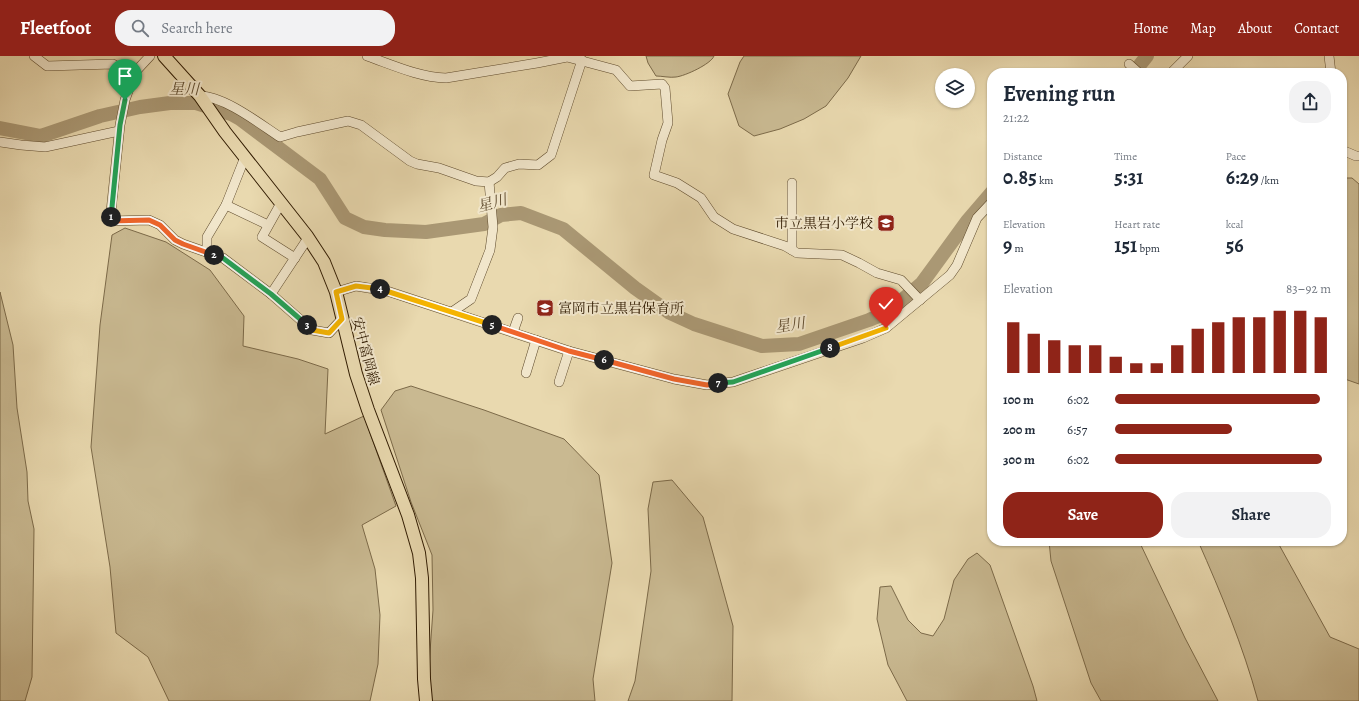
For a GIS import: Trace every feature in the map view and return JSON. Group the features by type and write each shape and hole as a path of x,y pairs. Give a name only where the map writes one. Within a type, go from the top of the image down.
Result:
{"main road":[{"name":"安中富岡線","path":"164,56 201,97 225,132 308,238 324,262 336,292 356,374 365,403 408,515 419,553 422,578 424,679 426,701"}],"street":[{"path":"34,56 47,66 113,64 134,76"},
{"path":"59,65 65,56"},
{"path":"150,56 136,71 125,100 119,128 110,221 149,220 160,225 175,240 223,258 271,294 312,330 329,333 342,319"},
{"path":"367,56 420,75 446,78 566,57 616,70 630,86 662,84 665,88 668,123 662,140 654,175 677,183 701,198 714,217 733,229 785,246 797,253 842,255 877,274 901,280 919,299"},
{"path":"1176,68 1188,56"},
{"path":"1329,56 1331,59 1331,68"},
{"path":"201,97 207,96 213,98 241,112 280,137 348,121 361,124 410,161 417,164 439,168 476,181 489,182 497,177 505,168 519,164 538,164 551,154 582,60"},
{"path":"1129,64 1133,68"},
{"path":"0,142 45,147 119,128"},
{"path":"1347,152 1359,156"},
{"path":"207,252 207,237 226,205 245,157"},
{"path":"452,312 471,299 490,250 493,227 489,182"},
{"path":"792,183 792,250"},
{"path":"281,203 262,237 295,258"},
{"path":"226,205 268,225"},
{"path":"336,292 356,286 376,288 569,351 674,379 707,385 733,382 863,338 886,328 919,299 950,275 958,265 977,218 987,207"},
{"path":"271,294 308,238"},
{"path":"513,332 518,318"},
{"path":"526,373 536,340"},
{"path":"559,382 569,351"}],"shaded area":[{"path":"646,56 714,56 708,63 691,72 676,77 671,77 656,76 648,63"},
{"path":"744,56 861,56 848,78 826,106 804,119 780,129 754,136 739,126 728,94 740,62"},
{"path":"1347,178 1352,178 1359,184 1359,384 1347,380"},
{"path":"125,228 166,242 210,270 244,316 243,346 298,359 328,369 325,434 364,416 396,506 362,525 375,569 380,615 378,664 370,701 169,701 148,657 116,633 110,567 91,447 100,325 112,235"},
{"path":"0,292 13,345 17,408 27,472 28,501 34,529 32,677 25,701 0,701"},
{"path":"411,386 484,410 564,439 599,475 612,563 593,679 595,701 430,701 428,680 433,610 432,555 411,502 381,410 395,391"},
{"path":"672,480 703,517 733,626 732,701 628,701 635,681 651,571 648,509 653,482"},
{"path":"1050,546 1141,546 1185,638 1218,701 1101,701 1091,683 1051,561"},
{"path":"1200,546 1280,546 1330,637 1359,649 1359,701 1258,701 1246,660"},
{"path":"977,553 990,565 1037,701 907,701 888,665 877,619 880,587 891,586 908,620 921,633 933,636 944,619 954,580 968,559"}],"waterway":[{"name":"星川","path":"1137,68 1147,56"},
{"name":"星川","path":"0,128 41,136 100,116 140,107 170,103 196,103 231,114 240,119 320,179 345,218 364,227 385,230 426,232 484,224 501,215 521,213 563,229 635,288 670,313 694,324 762,346 799,344 888,312 922,283 968,220 987,198"}],"place":[{"name":"市立黒岩小学校","path":"886,223"},
{"name":"富岡市立黒岩保育所","path":"545,308"}],"route":[{"path":"125,100 120,125 110,221 149,220 160,225 175,240 223,258 271,294 312,330 329,333 342,319 336,292 356,286 376,288 569,351 674,379 707,385 733,382 863,338 886,328"}]}
